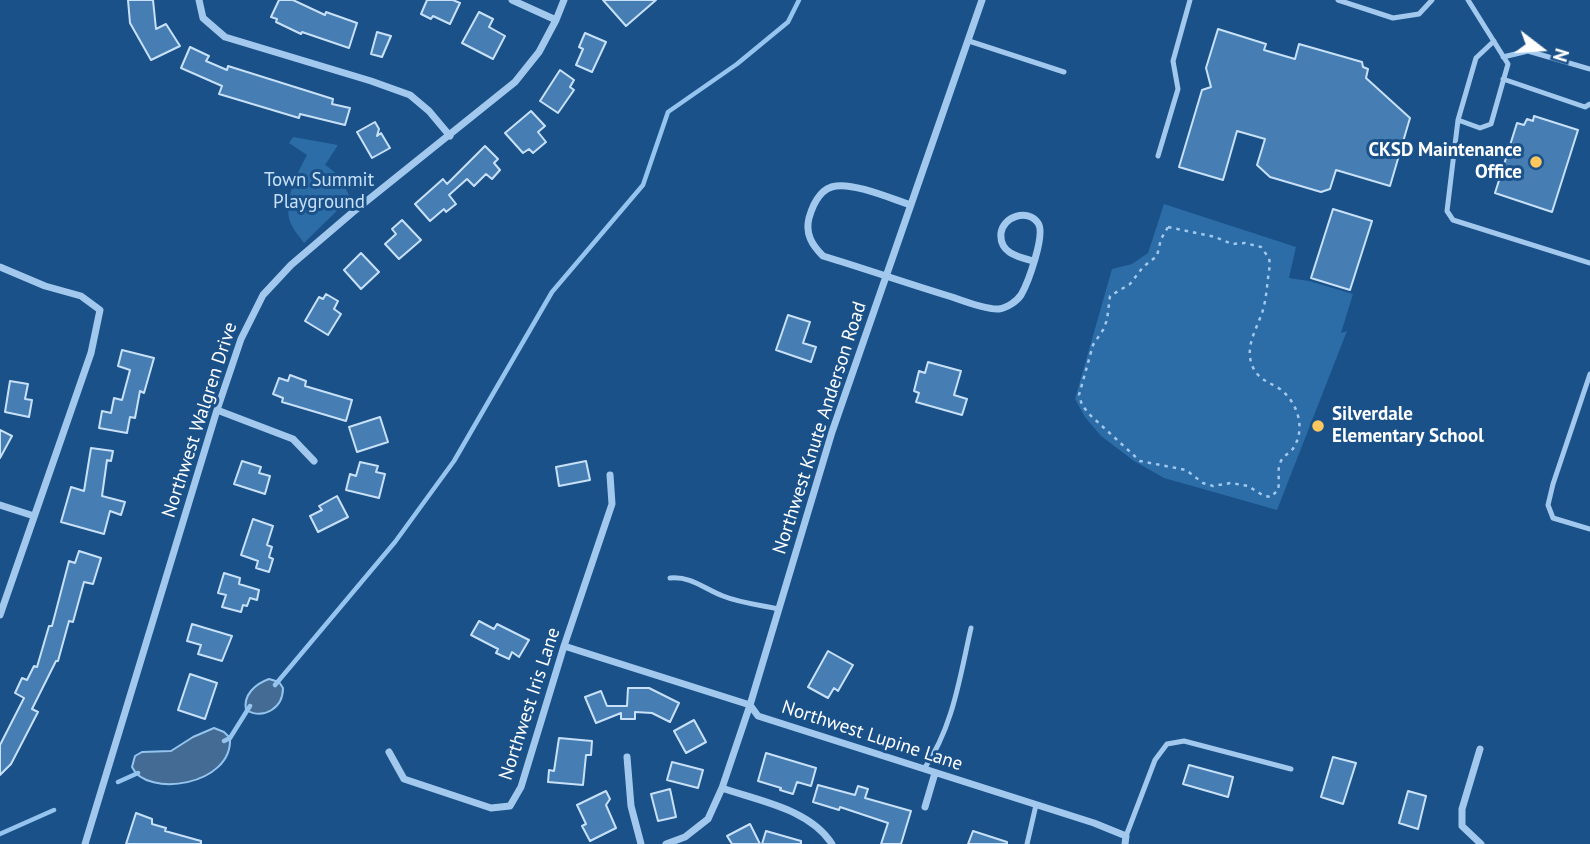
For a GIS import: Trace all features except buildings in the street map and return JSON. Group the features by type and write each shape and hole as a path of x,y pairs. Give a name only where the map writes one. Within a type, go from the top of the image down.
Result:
{"street":[{"path":"199,0 203,18 225,37 410,95 429,110 450,136"},
{"path":"512,0 556,20"},
{"name":"Northwest Walgren Drive","path":"85,844 217,410 241,339 263,295 291,265 343,221 515,82 539,52 564,0"},
{"name":"Northwest Knute Anderson Road","path":"666,844 685,836 708,820 722,788 750,705 832,432 982,0"},
{"path":"911,205 836,186 817,197 807,225 810,239 823,257 963,301 999,309 1020,296 1034,261 1041,233 1038,223 1030,217 1017,216 1007,220 1002,229 1001,241 1005,249 1014,256 1034,261"},
{"path":"0,267 45,286 81,296 100,310 91,353 0,615"},
{"path":"217,410 293,439 314,461"},
{"name":"Northwest Iris Lane","path":"389,752 404,779 491,808 510,806 521,788 564,646 612,504 610,475"},
{"path":"0,505 34,516"},
{"name":"Northwest Lupine Lane","path":"564,646 750,705 758,716 1094,822 1126,840"},
{"path":"1480,749 1462,809 1462,826 1481,844"},
{"path":"627,757 631,806 641,844"},
{"path":"925,807 935,774"},
{"path":"722,788 801,816 822,829 832,844"}],"lane":[{"path":"1158,156 1178,89 1173,61 1190,0"},
{"path":"1338,0 1393,18 1419,14 1432,0"},
{"path":"1458,120 1480,128 1491,124 1508,64 1468,0"},
{"path":"969,41 1064,72"},
{"path":"1494,41 1476,58 1458,120 1447,211 1453,220 1590,263"},
{"path":"1503,57 1528,51 1590,69"},
{"path":"1503,79 1585,107 1590,104"},
{"path":"1590,374 1548,505 1553,518 1590,529"},
{"path":"670,578 699,582 723,596 779,608"},
{"path":"924,770 938,750 945,733 971,628"},
{"path":"1126,840 1155,760 1167,744 1184,741 1291,769"},
{"path":"1027,844 1036,805"}],"path":[{"path":"1168,227 1215,237 1232,244 1245,243 1261,247 1269,258 1270,265 1262,312 1250,348 1251,364 1264,381 1287,395 1296,406 1300,423 1294,449 1286,453 1280,462 1278,490 1271,497 1264,496 1248,486 1231,483 1213,486 1203,483 1186,470 1140,461 1089,414 1079,395 1093,345 1104,330 1110,296 1130,284 1143,267 1157,256 1161,239 1168,227"}],"green space":[{"name":"Town Summit Playground","path":"293,137 338,145 325,165 334,171 350,198 304,243 292,227 288,207 292,189 307,155 289,143"},
{"path":"1164,204 1296,247 1289,278 1353,294 1341,333 1347,331 1277,510 1164,478 1134,461 1101,436 1085,417 1075,399 1112,269 1132,264 1148,253"}],"shaded area":[{"path":"269,679 279,682 283,688 280,701 266,713 246,710 246,700 251,691"},
{"path":"214,728 230,738 227,754 218,767 204,776 187,782 154,782 140,777 132,767 135,756 142,752 171,751"}],"waterway":[{"path":"275,685 395,542 454,461 552,292 643,185 668,112 737,64 788,22 799,0"},
{"path":"224,741 230,738 250,706"},
{"path":"118,782 138,773"},
{"path":"0,834 54,810"}],"place":[{"name":"CKSD Maintenance Office","path":"1536,162"},
{"name":"Silverdale Elementary School","path":"1318,426"}]}
